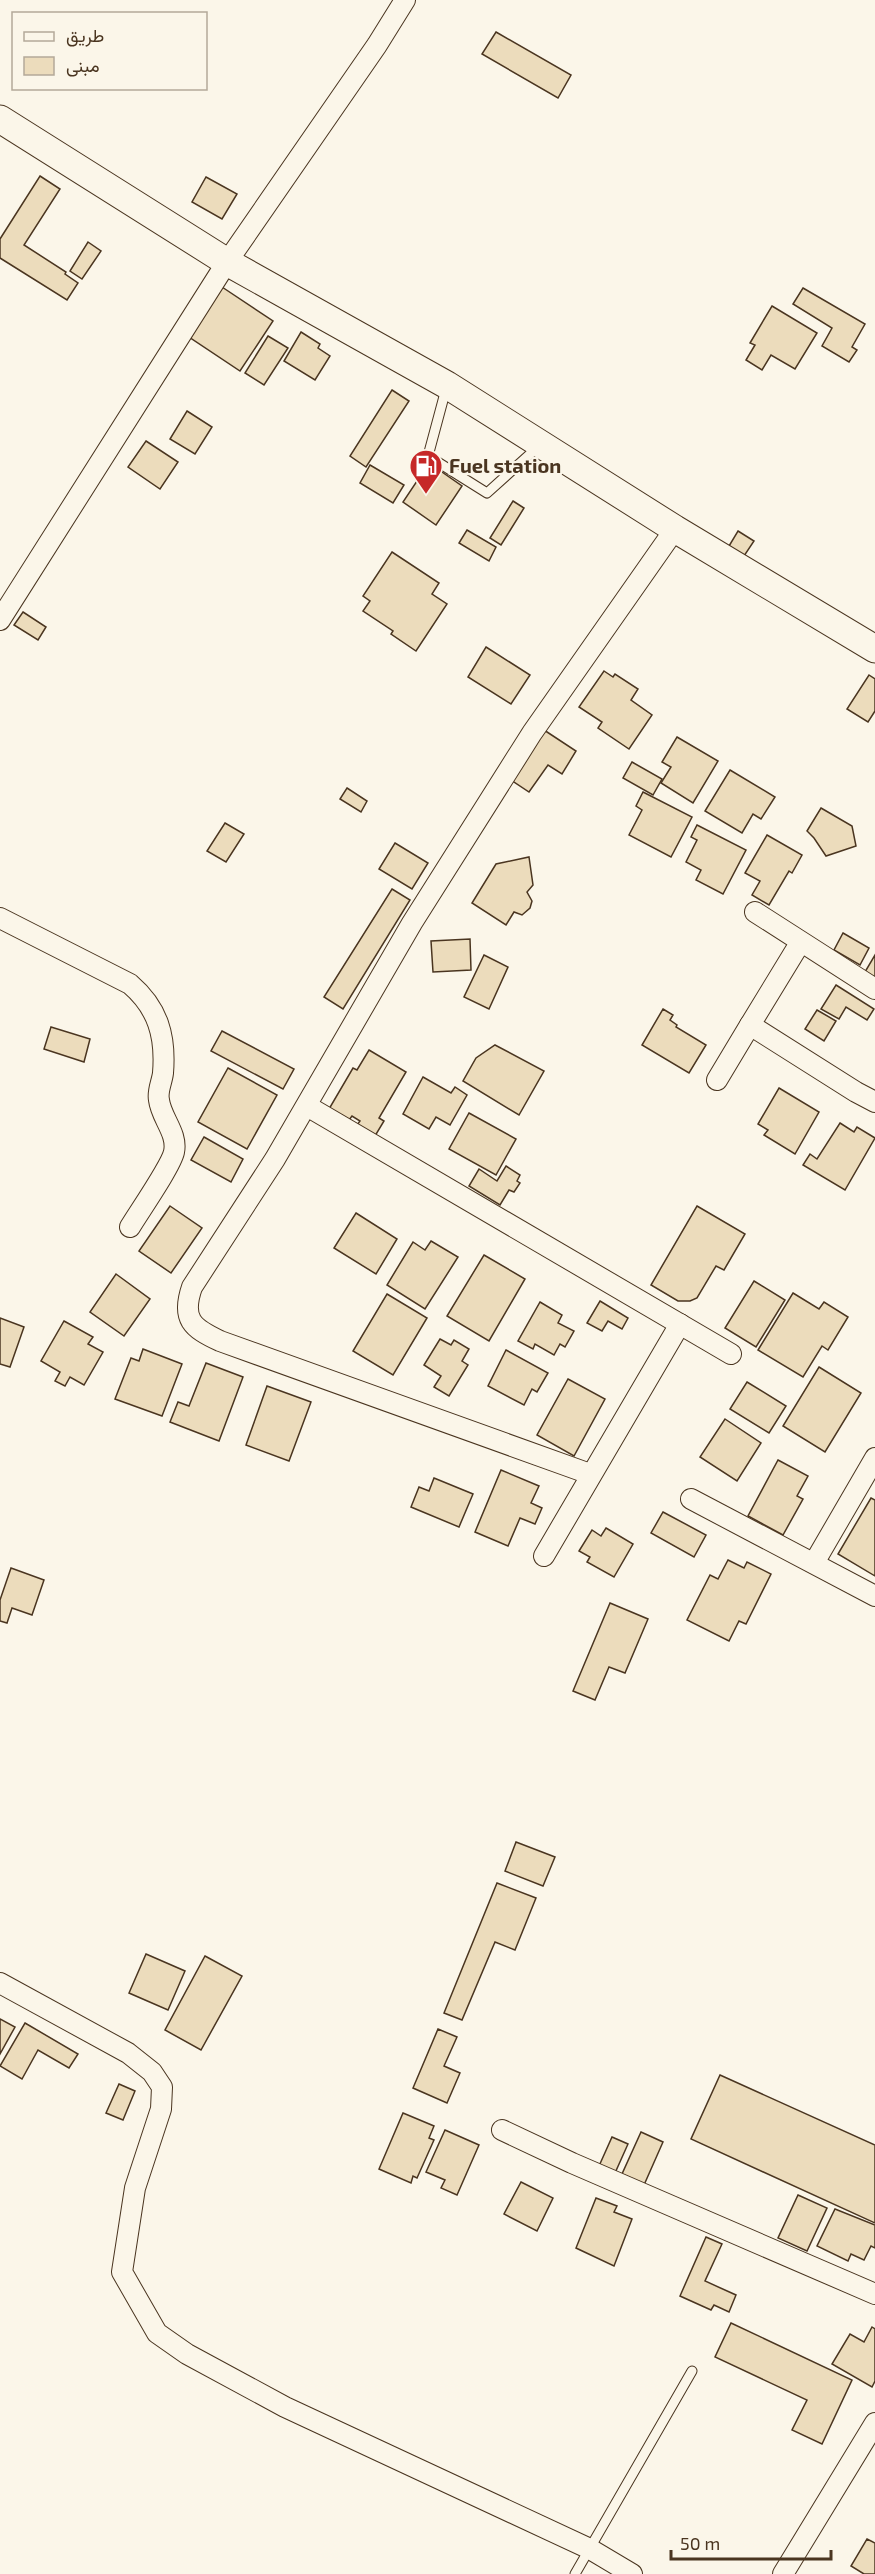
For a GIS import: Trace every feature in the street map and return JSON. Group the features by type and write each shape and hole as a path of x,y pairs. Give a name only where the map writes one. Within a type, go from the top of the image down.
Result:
{"main road":[{"path":"0,119 227,261 447,385 675,529 875,649"}],"street":[{"path":"0,620 227,261 377,45 405,0"},
{"path":"590,1474 220,1341 195,1326 188,1316 187,1302 192,1287 307,1106 356,1016 412,923 532,733 675,529"},
{"path":"755,912 800,943 875,988"},
{"path":"0,918 130,984 145,996 154,1013 164,1042 158,1097 161,1112 174,1137 174,1153 130,1227"},
{"path":"717,1080 800,943"},
{"path":"750,1025 856,1092 875,1101"},
{"path":"307,1106 730,1354"},
{"path":"544,1556 680,1324"},
{"path":"814,1563 875,1458"},
{"path":"691,1499 875,1596"},
{"path":"0,1983 128,2053 152,2072 162,2087 161,2109 135,2188 122,2272 157,2333 187,2354 285,2407 590,2549 632,2574"},
{"path":"502,2130 572,2163 875,2294"},
{"path":"783,2574 875,2423"}],"lane":[{"path":"447,385 428,456 488,492 541,444"},
{"path":"575,2574 692,2371"}],"building":[{"path":"496,32 571,75 558,98 482,54"},
{"path":"40,176 60,189 24,245 66,272 65,274 78,283 67,300 0,258 0,239"},
{"path":"206,177 237,194 222,219 192,202"},
{"path":"88,242 101,251 82,279 70,271"},
{"path":"222,287 273,321 240,371 189,337"},
{"path":"803,288 865,324 852,347 857,350 849,362 822,346 832,328 793,304"},
{"path":"772,306 817,333 795,369 771,355 762,370 746,360 755,345 750,343"},
{"path":"301,332 320,344 318,348 330,356 315,380 284,361"},
{"path":"268,336 288,348 264,385 245,373"},
{"path":"392,390 409,401 366,467 350,456"},
{"path":"187,411 212,427 195,454 170,439"},
{"path":"146,441 178,462 160,489 128,467"},
{"path":"429,463 462,486 436,525 403,502"},
{"path":"370,465 404,485 393,503 360,483"},
{"path":"513,501 524,508 501,545 490,538"},
{"path":"467,530 496,547 489,561 459,543"},
{"path":"738,531 754,541 744,556 729,546"},
{"path":"392,552 439,583 432,594 447,604 416,651 391,634 393,631 363,611 370,601 363,596"},
{"path":"23,612 46,627 38,640 14,625"},
{"path":"486,647 530,675 511,704 468,677"},
{"path":"604,671 613,677 615,674 638,689 631,700 652,715 629,749 598,728 602,722 579,707"},
{"path":"869,675 875,679 875,711 868,722 847,709"},
{"path":"544,730 576,751 562,774 548,765 529,792 511,780"},
{"path":"677,737 718,761 693,803 661,783 671,767 662,762"},
{"path":"632,762 662,779 653,795 623,778"},
{"path":"730,770 775,797 761,819 753,814 742,833 705,811"},
{"path":"347,788 367,801 361,812 340,799"},
{"path":"643,792 692,817 671,857 629,835 642,810 636,806"},
{"path":"821,808 852,826 856,846 826,856 807,831"},
{"path":"225,823 244,834 226,862 207,851"},
{"path":"697,825 746,850 723,894 696,880 701,870 686,862 697,840 691,837"},
{"path":"767,835 802,855 792,873 789,871 769,905 752,895 760,881 745,873"},
{"path":"395,843 428,863 412,889 379,869"},
{"path":"529,857 533,885 527,892 532,901 530,908 522,915 514,912 506,925 472,903 496,864"},
{"path":"392,889 410,900 343,1009 324,997"},
{"path":"843,933 869,948 860,965 834,950"},
{"path":"470,939 471,970 433,972 431,941"},
{"path":"484,955 508,967 489,1009 464,997"},
{"path":"875,955 875,976 871,982 862,977"},
{"path":"836,985 874,1009 867,1020 846,1007 839,1019 821,1009"},
{"path":"663,1009 673,1015 670,1020 677,1025 676,1027 706,1045 689,1073 642,1045"},
{"path":"817,1010 836,1021 824,1041 805,1029"},
{"path":"51,1027 90,1039 84,1062 44,1049"},
{"path":"222,1031 294,1069 283,1089 211,1051"},
{"path":"495,1045 544,1071 519,1115 463,1081 476,1058"},
{"path":"369,1050 406,1072 379,1118 384,1121 375,1136 357,1125 360,1121 352,1116 349,1120 329,1109 353,1068 357,1070"},
{"path":"228,1068 277,1095 247,1149 198,1122"},
{"path":"423,1077 451,1093 455,1087 467,1095 450,1125 436,1117 429,1129 403,1114"},
{"path":"779,1088 819,1112 795,1154 764,1135 768,1130 758,1124"},
{"path":"469,1113 516,1139 496,1175 449,1149"},
{"path":"840,1123 854,1132 857,1127 875,1138 845,1190 803,1165 810,1154 817,1159"},
{"path":"204,1137 243,1159 231,1182 191,1160"},
{"path":"506,1166 520,1175 517,1181 520,1183 514,1192 509,1190 500,1205 469,1186 479,1169 497,1181"},
{"path":"170,1206 202,1228 171,1273 139,1251"},
{"path":"697,1206 745,1234 724,1270 716,1266 697,1298 690,1301 678,1301 651,1285"},
{"path":"356,1213 397,1239 376,1274 334,1248"},
{"path":"431,1241 458,1257 425,1309 387,1285 413,1242 425,1250"},
{"path":"484,1255 525,1279 489,1341 447,1316"},
{"path":"116,1274 150,1299 124,1336 90,1312"},
{"path":"754,1281 785,1300 756,1347 725,1328"},
{"path":"793,1293 819,1309 824,1302 848,1317 828,1350 822,1346 803,1377 758,1350"},
{"path":"387,1294 427,1318 393,1375 353,1351"},
{"path":"600,1301 628,1318 622,1329 608,1321 602,1331 587,1323"},
{"path":"540,1302 562,1315 558,1323 574,1331 565,1347 560,1344 554,1355 535,1344 533,1349 518,1341"},
{"path":"0,1318 24,1327 10,1367 0,1364"},
{"path":"64,1321 93,1337 88,1344 103,1352 84,1385 70,1377 65,1386 55,1381 60,1372 41,1361"},
{"path":"440,1339 451,1345 454,1340 469,1349 462,1361 468,1365 449,1396 434,1387 441,1376 424,1365"},
{"path":"143,1349 182,1364 162,1416 115,1399 131,1358 139,1361"},
{"path":"506,1350 548,1373 537,1392 532,1389 524,1405 488,1386"},
{"path":"206,1363 243,1377 219,1441 170,1422 178,1402 189,1406"},
{"path":"819,1367 861,1393 825,1452 783,1426"},
{"path":"568,1379 605,1399 574,1456 537,1435"},
{"path":"747,1382 786,1406 769,1433 730,1409"},
{"path":"267,1386 311,1402 289,1461 246,1445"},
{"path":"725,1419 761,1443 737,1481 700,1457"},
{"path":"778,1460 808,1476 797,1496 803,1499 783,1535 748,1516"},
{"path":"501,1470 539,1486 531,1503 542,1508 535,1524 520,1518 508,1546 475,1532"},
{"path":"434,1478 473,1494 459,1527 411,1507 419,1487 429,1491"},
{"path":"871,1498 875,1500 875,1576 838,1554"},
{"path":"663,1512 706,1535 694,1557 651,1533"},
{"path":"606,1528 633,1544 614,1577 587,1562 590,1557 579,1551 592,1530 601,1536"},
{"path":"728,1560 744,1568 747,1562 771,1574 746,1624 739,1621 729,1641 687,1620 710,1575 718,1579"},
{"path":"11,1568 44,1580 32,1615 12,1608 7,1623 0,1621 0,1600"},
{"path":"610,1603 648,1619 625,1673 609,1667 595,1700 573,1691"},
{"path":"516,1842 555,1857 543,1886 505,1871"},
{"path":"497,1883 536,1898 515,1950 495,1942 462,2020 444,2013"},
{"path":"146,1954 185,1971 168,2010 129,1993"},
{"path":"205,1956 242,1976 201,2050 165,2030"},
{"path":"0,2019 15,2027 0,2054"},
{"path":"25,2023 78,2054 69,2068 38,2050 22,2079 0,2066"},
{"path":"438,2029 457,2037 444,2066 460,2073 447,2103 413,2088"},
{"path":"720,2075 875,2145 875,2223 691,2139"},
{"path":"119,2084 135,2091 123,2120 106,2113"},
{"path":"403,2113 434,2126 429,2138 434,2140 417,2178 413,2176 411,2183 379,2169"},
{"path":"445,2130 479,2145 457,2195 441,2188 445,2180 426,2172"},
{"path":"641,2132 663,2142 644,2185 622,2174"},
{"path":"612,2137 628,2144 615,2173 599,2166"},
{"path":"521,2182 553,2198 537,2231 504,2214"},
{"path":"798,2195 827,2208 807,2251 778,2238"},
{"path":"596,2198 617,2206 614,2212 632,2219 614,2266 576,2248"},
{"path":"835,2209 875,2225 875,2248 871,2246 864,2260 851,2254 848,2261 817,2246"},
{"path":"706,2237 722,2244 705,2281 736,2295 729,2312 714,2305 711,2310 680,2296"},
{"path":"731,2323 852,2380 822,2444 792,2430 807,2400 715,2357"},
{"path":"872,2327 875,2329 875,2381 872,2387 832,2364 850,2334 864,2342"},
{"path":"867,2539 875,2543 875,2574 864,2574 851,2566"}],"place":[{"name":"Fuel station","path":"426,495"}]}
